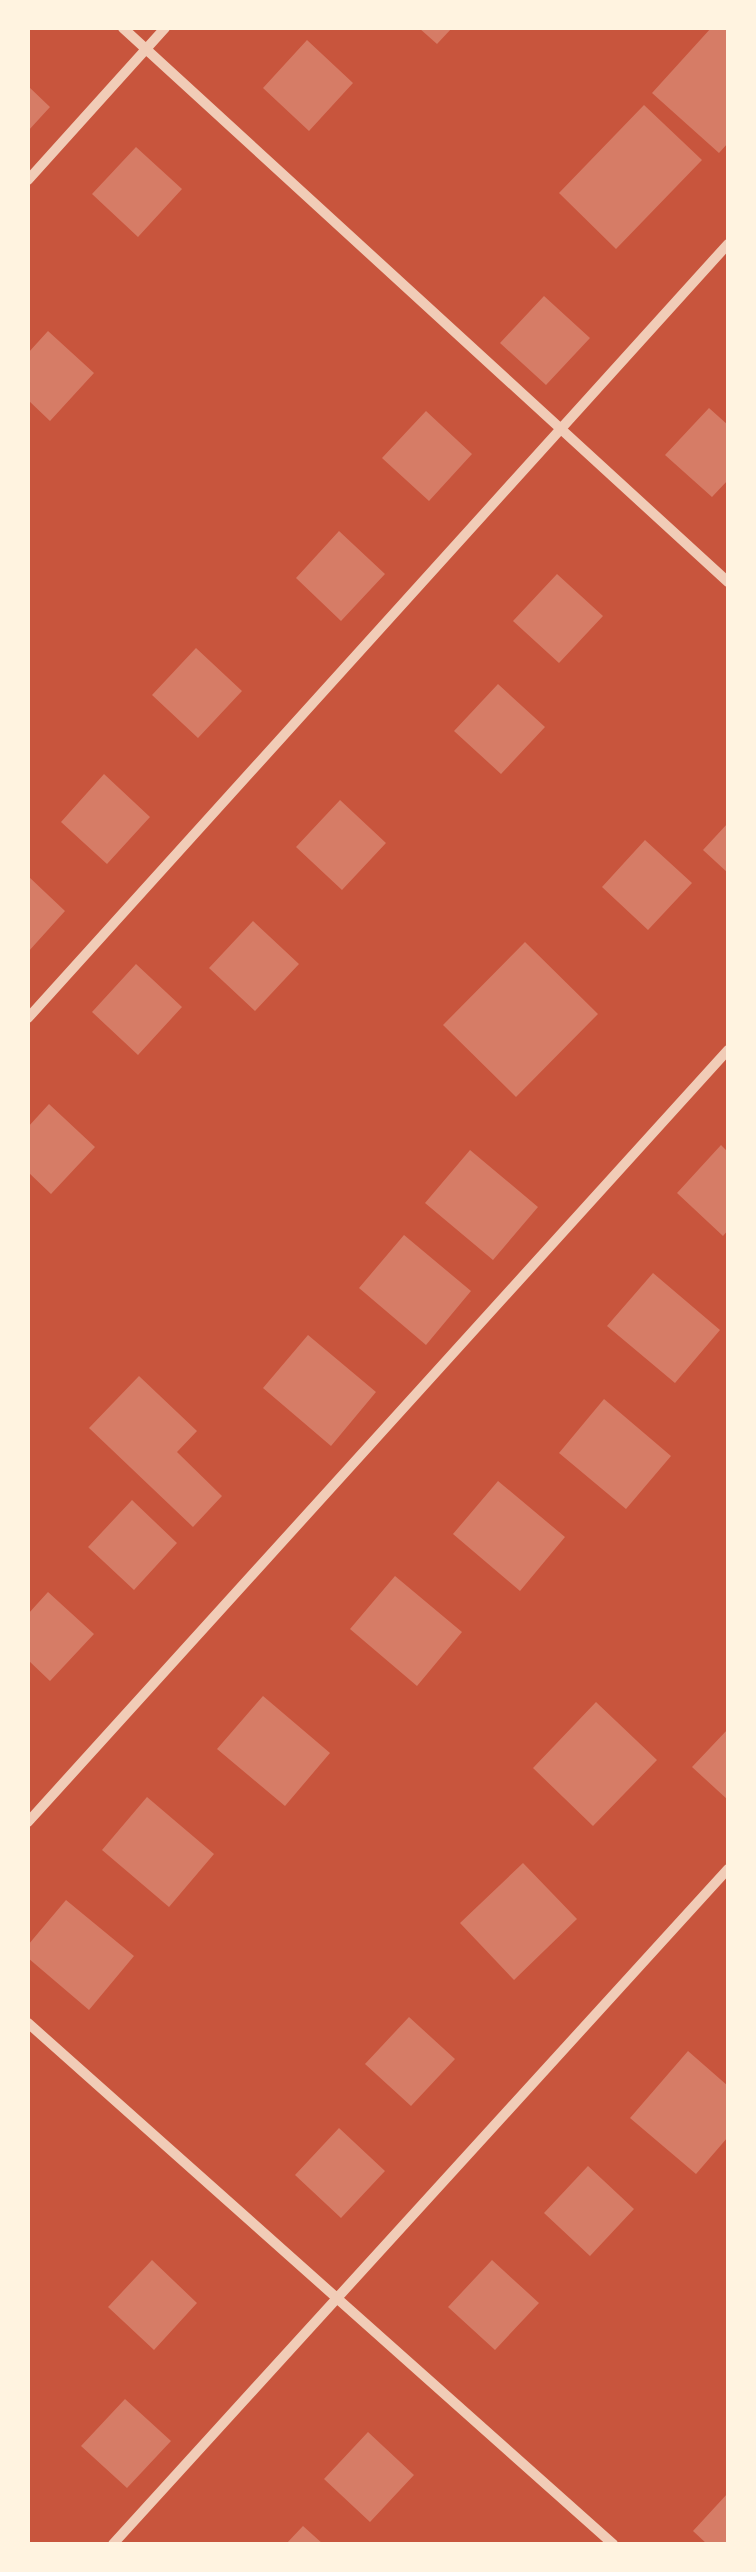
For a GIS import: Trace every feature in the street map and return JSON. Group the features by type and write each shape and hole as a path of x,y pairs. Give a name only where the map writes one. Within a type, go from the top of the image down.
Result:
{"street":[{"path":"123,28 728,582"},
{"path":"28,180 165,28"},
{"path":"28,1018 728,244"},
{"path":"28,1822 728,1050"},
{"path":"113,2544 728,1870"},
{"path":"28,2023 613,2544"}],"building":[{"path":"419,28 452,28 437,44"},
{"path":"711,28 728,28 728,143 719,153 652,93"},
{"path":"307,40 353,83 309,131 263,88"},
{"path":"28,86 50,107 28,131"},
{"path":"644,105 702,160 616,249 559,193"},
{"path":"136,147 182,189 138,237 92,194"},
{"path":"544,296 590,338 546,385 500,343"},
{"path":"48,331 94,373 50,421 28,400 28,353"},
{"path":"709,408 728,425 728,480 712,497 665,455"},
{"path":"426,411 472,454 429,501 382,458"},
{"path":"339,531 385,574 341,621 296,578"},
{"path":"557,574 603,616 559,663 513,621"},
{"path":"196,648 242,691 198,738 152,695"},
{"path":"498,684 545,727 501,774 454,731"},
{"path":"104,774 150,817 107,864 61,822"},
{"path":"340,800 386,843 342,890 296,847"},
{"path":"728,823 728,873 703,850"},
{"path":"645,840 692,883 648,930 602,887"},
{"path":"28,876 65,911 28,952"},
{"path":"253,921 299,964 255,1011 209,968"},
{"path":"525,942 598,1014 516,1097 443,1025"},
{"path":"136,964 182,1007 138,1055 92,1012"},
{"path":"49,1104 95,1147 51,1194 28,1172 28,1127"},
{"path":"721,1145 728,1152 728,1230 723,1236 677,1193"},
{"path":"470,1150 538,1207 493,1260 425,1203"},
{"path":"404,1235 471,1291 426,1345 359,1288"},
{"path":"653,1273 720,1330 675,1383 607,1326"},
{"path":"308,1335 376,1392 331,1446 263,1388"},
{"path":"139,1376 197,1431 177,1452 222,1496 193,1527 89,1428"},
{"path":"604,1399 671,1456 626,1509 559,1453"},
{"path":"498,1481 565,1537 520,1591 453,1534"},
{"path":"132,1500 177,1543 134,1590 88,1547"},
{"path":"395,1576 462,1632 417,1686 350,1629"},
{"path":"48,1592 94,1634 50,1681 28,1660 28,1614"},
{"path":"263,1696 330,1753 285,1806 217,1749"},
{"path":"596,1702 657,1760 593,1826 533,1768"},
{"path":"728,1729 728,1800 692,1767"},
{"path":"147,1797 214,1854 169,1907 102,1850"},
{"path":"523,1863 577,1919 514,1980 460,1923"},
{"path":"66,1900 134,1956 89,2010 28,1958 28,1945"},
{"path":"409,2017 455,2059 411,2106 365,2064"},
{"path":"688,2051 728,2086 728,2137 696,2174 630,2118"},
{"path":"339,2128 385,2171 341,2218 295,2175"},
{"path":"588,2166 634,2209 590,2256 544,2213"},
{"path":"152,2260 197,2303 154,2350 108,2307"},
{"path":"492,2260 539,2303 495,2350 448,2307"},
{"path":"125,2399 171,2441 127,2488 81,2446"},
{"path":"368,2432 414,2475 370,2522 324,2479"},
{"path":"728,2493 728,2544 707,2544 693,2531"},
{"path":"303,2526 323,2544 286,2544"}]}
